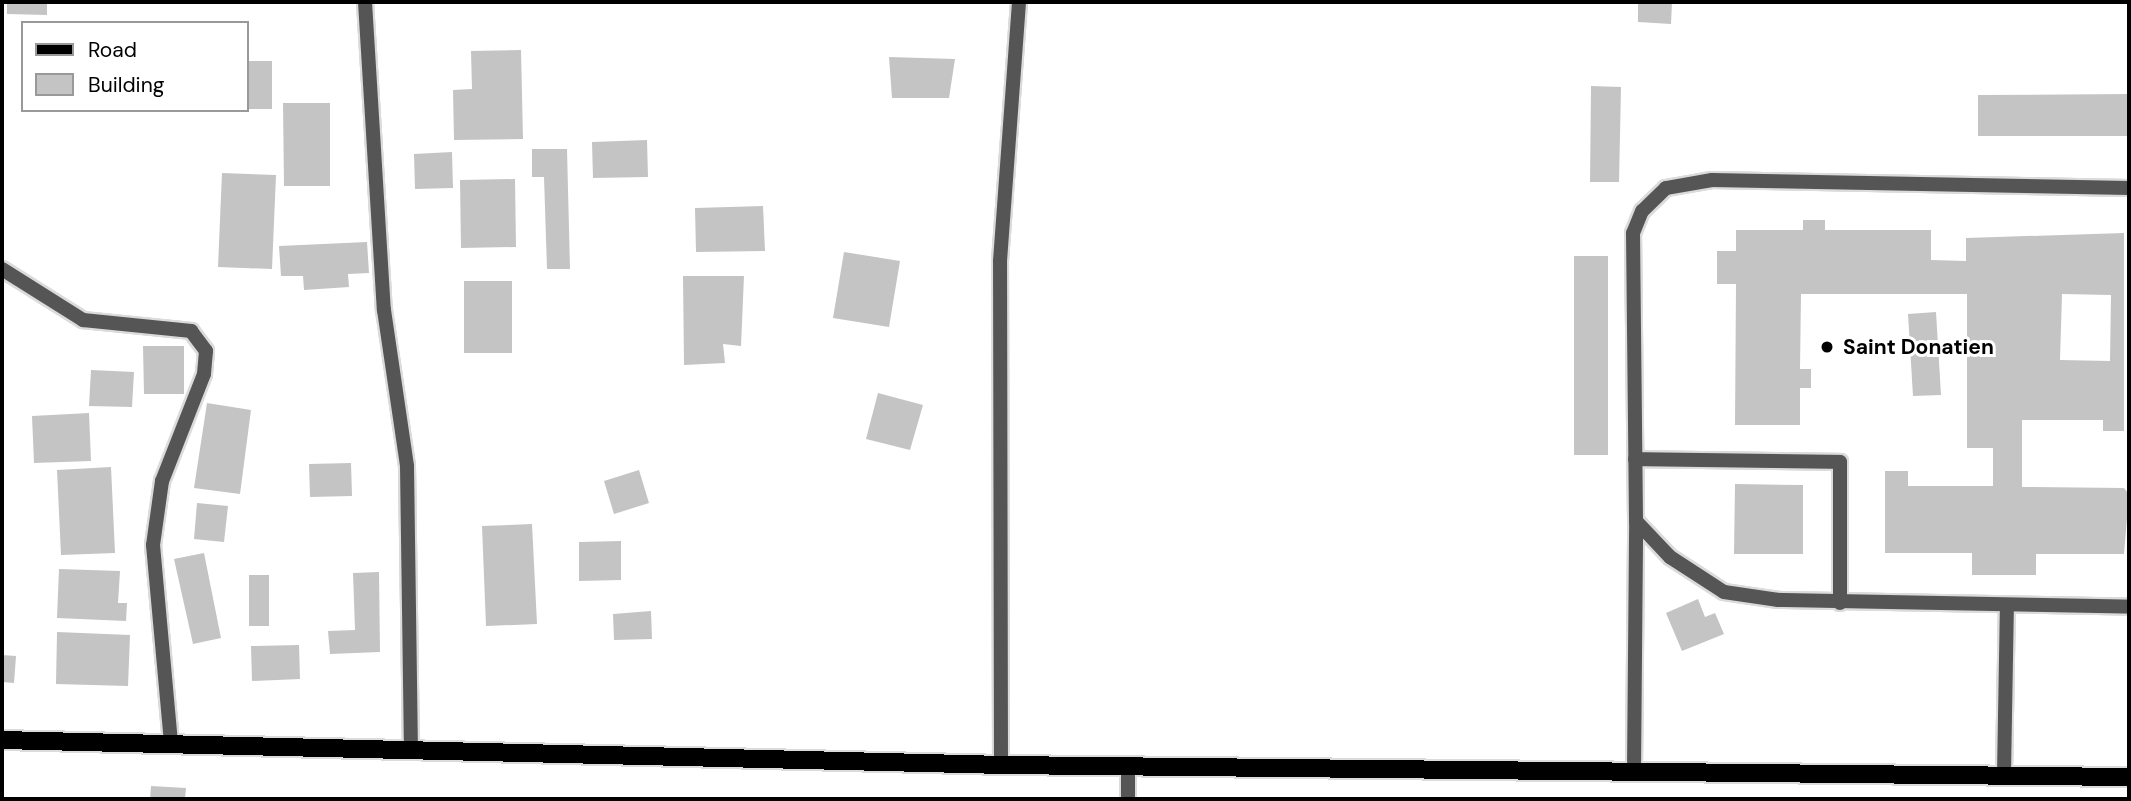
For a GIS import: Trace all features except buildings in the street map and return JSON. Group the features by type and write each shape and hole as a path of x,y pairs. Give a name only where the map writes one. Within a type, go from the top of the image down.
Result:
{"main road":[{"path":"2,740 411,746 1001,765 2129,777"}],"street":[{"path":"365,2 384,310 407,466 411,746"},
{"path":"1001,765 1000,261 1019,2"},
{"path":"1634,770 1636,521 1633,233 1642,211 1666,188 1712,180 2129,188"},
{"path":"2,269 83,320 191,331 206,351 204,374 162,481 153,545 171,743"},
{"path":"1635,459 1840,462 1840,603"},
{"path":"1636,521 1670,557 1724,592 1840,603 2007,608 2129,607"},
{"path":"2004,774 2007,608"},
{"path":"1128,766 1128,799"}],"place":[{"name":"Saint Donatien","path":"1827,347"}]}
